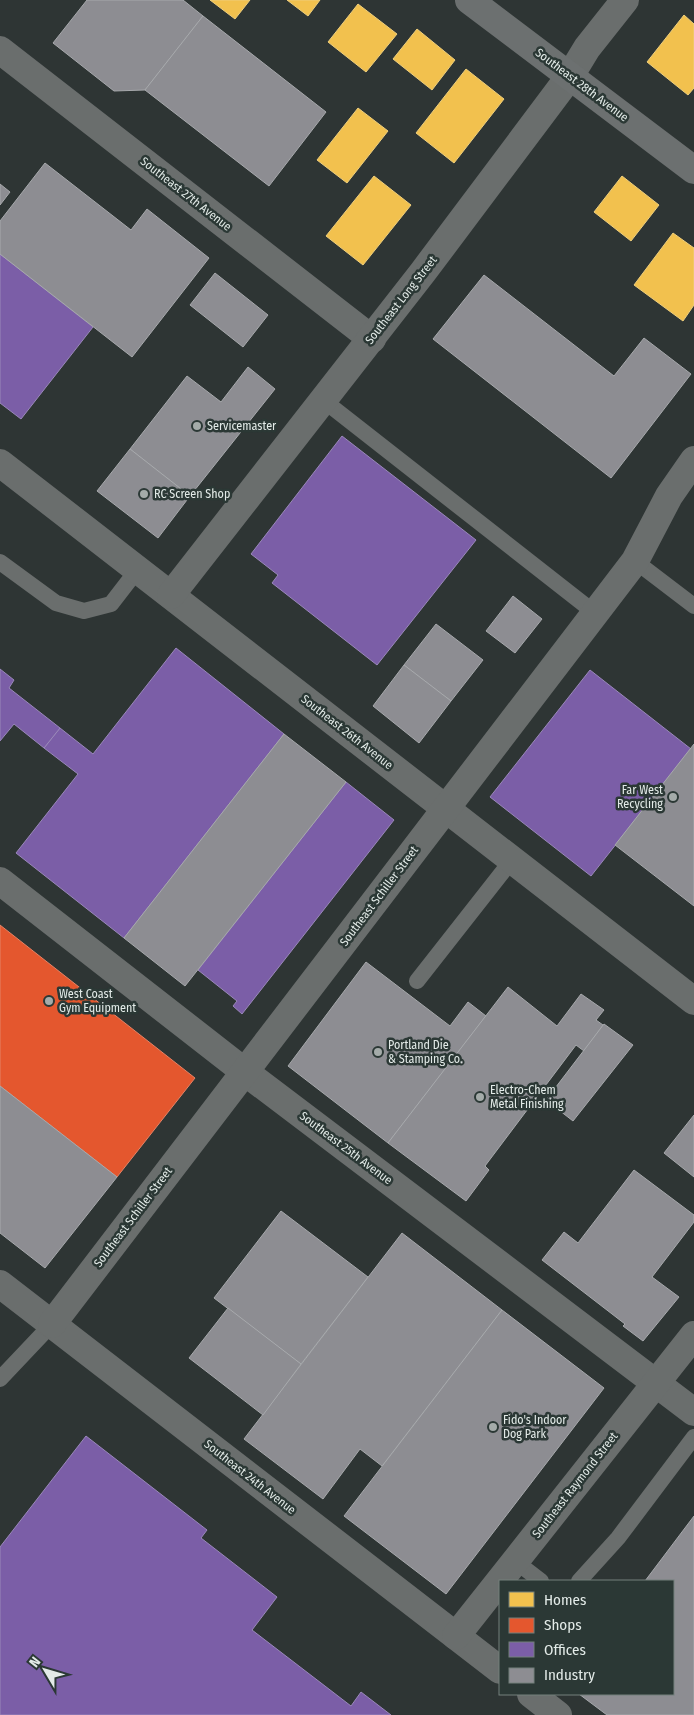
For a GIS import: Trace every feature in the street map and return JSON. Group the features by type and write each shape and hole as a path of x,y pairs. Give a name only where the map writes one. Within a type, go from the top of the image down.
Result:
{"street":[{"name":"Southeast 28th Avenue","path":"469,0 694,170"},
{"name":"Southeast Long Street","path":"171,595 423,272 570,76 587,48 625,0"},
{"name":"Southeast 27th Avenue","path":"0,50 372,338"},
{"name":"Southeast Schiller Street","path":"52,1324 635,561 669,496 694,460"},
{"name":"Southeast 26th Avenue","path":"0,463 694,1001"},
{"name":"Southeast 25th Avenue","path":"0,881 245,1072 694,1412"},
{"name":"Southeast 24th Avenue","path":"0,1284 456,1636 497,1661"},
{"name":"Southeast Raymond Street","path":"500,1580 694,1335"},
{"name":"Southeast Raymond Street","path":"456,1636 499,1581"},
{"path":"532,1695 558,1715"}],"lane":[{"path":"324,400 595,613"},
{"path":"635,561 694,606"},
{"path":"0,562 56,604 84,611 111,604 138,569"},
{"path":"417,981 512,860"},
{"path":"0,1379 52,1324"},
{"path":"580,1580 618,1538 694,1437"},
{"path":"515,1561 540,1580"}],"building: Homes":[{"path":"210,0 250,0 235,19"},
{"path":"287,0 320,0 308,16"},
{"path":"358,4 397,34 366,72 328,42"},
{"path":"684,15 694,24 694,88 688,95 647,62"},
{"path":"417,29 455,60 432,90 393,59"},
{"path":"466,69 504,99 454,163 416,133"},
{"path":"358,108 388,131 347,183 317,160"},
{"path":"374,176 411,205 363,265 326,236"},
{"path":"622,176 659,205 631,241 594,212"},
{"path":"673,233 694,248 694,305 683,321 634,285"}],"building: Shops":[{"name":"West Coast Gym Equipment","path":"0,925 195,1078 117,1177 0,1086"}],"building: Offices":[{"path":"0,254 93,327 21,419 0,403"},
{"path":"342,436 476,540 377,665 272,583 278,575 251,554"},
{"path":"176,648 284,734 124,938 16,853 78,774 44,748 60,728 93,754"},
{"path":"0,669 14,680 9,688 60,728 44,748 14,724 0,741"},
{"path":"590,670 691,749 591,876 490,797"},
{"path":"346,782 394,820 242,1014 233,1006 237,1001 198,970"},
{"path":"86,1436 207,1530 201,1538 277,1597 252,1630 351,1706 361,1692 391,1715 0,1715 0,1547"}],"building: Industry":[{"path":"87,0 183,0 203,16 145,90 114,91 53,43"},
{"path":"203,16 326,112 269,186 145,90"},
{"path":"45,163 131,230 147,209 209,258 132,357 0,254 0,221"},
{"path":"0,184 10,192 0,205"},
{"path":"215,273 268,315 243,347 190,305"},
{"path":"484,275 614,376 644,338 691,374 611,478 433,339"},
{"name":"Servicemaster","path":"248,367 275,389 190,496 130,449 187,376 221,402"},
{"name":"RC Screen Shop","path":"130,449 190,496 158,538 97,491"},
{"path":"513,596 542,619 515,653 486,631"},
{"path":"436,624 483,660 451,701 404,665"},
{"path":"404,665 451,701 419,743 373,706"},
{"path":"284,734 346,782 185,986 124,938"},
{"name":"Far West Recycling","path":"694,744 694,906 615,845"},
{"name":"Portland Die & Stamping Co.","path":"366,962 450,1026 468,1002 486,1016 388,1143 288,1066"},
{"name":"Electro-Chem Metal Finishing","path":"508,987 557,1026 581,994 604,1010 596,1020 603,1025 584,1051 576,1045 485,1166 489,1170 466,1201 388,1143"},
{"path":"604,1024 633,1045 573,1121 546,1100"},
{"path":"0,1086 117,1177 45,1268 0,1233"},
{"path":"694,1115 694,1177 664,1153"},
{"path":"634,1170 694,1215 694,1222 652,1277 679,1297 643,1341 623,1326 625,1324 542,1260 564,1232 578,1243"},
{"path":"281,1211 368,1277 301,1364 214,1298"},
{"path":"402,1233 502,1310 382,1466 360,1449 323,1499 244,1439"},
{"path":"228,1308 301,1364 263,1415 189,1358"},
{"name":"Fido's Indoor Dog Park","path":"502,1310 604,1388 446,1594 344,1516"},
{"path":"694,1516 694,1715 607,1715 580,1695 674,1695 674,1580 646,1580"}],"place":[{"name":"Servicemaster","path":"197,426"},
{"name":"RC Screen Shop","path":"144,494"},
{"name":"Far West Recycling","path":"673,797"},
{"name":"West Coast Gym Equipment","path":"49,1001"},
{"name":"Portland Die & Stamping Co.","path":"378,1052"},
{"name":"Electro-Chem Metal Finishing","path":"480,1097"},
{"name":"Fido's Indoor Dog Park","path":"493,1427"}]}
